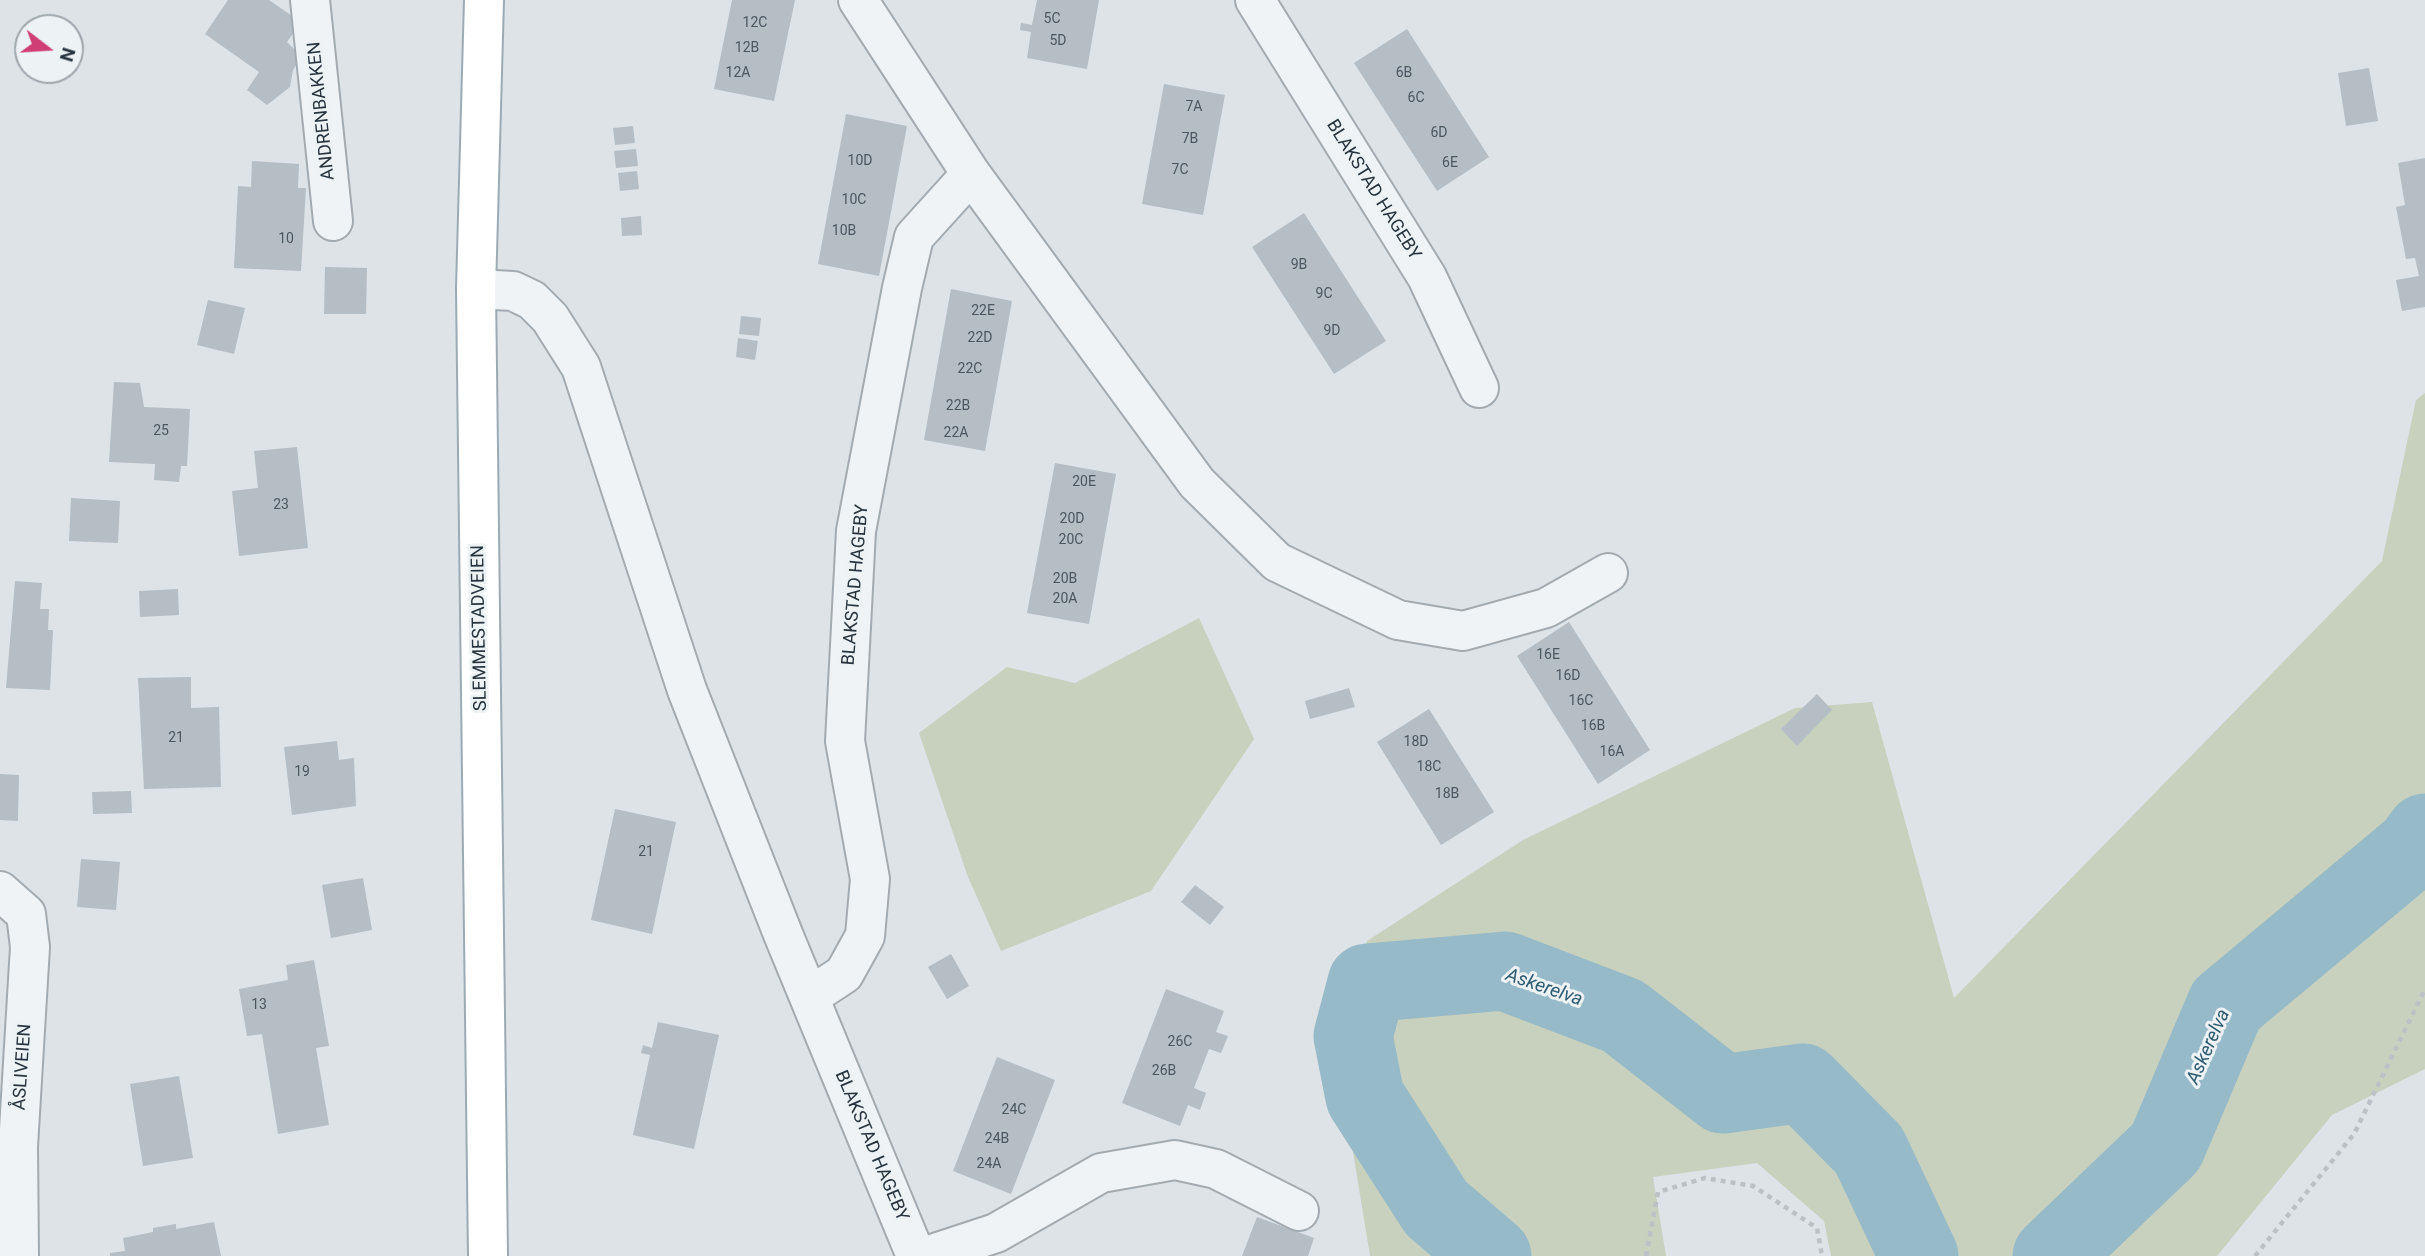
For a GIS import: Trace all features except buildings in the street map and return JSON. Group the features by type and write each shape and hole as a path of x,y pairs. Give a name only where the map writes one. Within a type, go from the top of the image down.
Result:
{"main road":[{"name":"SLEMMESTADVEIEN","path":"484,0 476,289 488,1256"}],"street":[{"name":"ANDRENBAKKEN","path":"310,0 333,221"},
{"path":"858,0 971,174 1197,483 1278,562 1398,620 1463,631 1546,608 1608,573"},
{"name":"BLAKSTAD HAGEBY","path":"1255,0 1427,277 1479,388"},
{"name":"BLAKSTAD HAGEBY","path":"809,997 844,974 865,936 870,879 845,741 856,531 902,288 914,237 971,174"},
{"name":"BLAKSTAD HAGEBY","path":"476,289 513,291 531,300 550,318 581,367 687,690 916,1256"},
{"name":"ÅSLIVEIEN","path":"0,891 26,914 30,947 18,1146 19,1256"},
{"path":"926,1256 996,1233 1101,1173 1175,1160 1216,1169 1299,1211"}],"path":[{"path":"2255,1256 2354,1134 2425,989"},
{"path":"1646,1256 1658,1192 1705,1178 1753,1186 1817,1228 1822,1256"}],"green space":[{"path":"2425,393 2425,1069 2332,1115 2217,1256 1831,1256 1824,1221 1757,1163 1653,1177 1666,1256 1370,1256 1332,1023 1367,941 1523,840 1795,708 1872,702 1954,998 2382,561 2416,400"},
{"path":"1199,618 1254,739 1151,891 1001,951 968,877 919,733 1007,667 1075,683"}],"waterway":[{"name":"Askerelva","path":"2052,1256 2166,1147 2226,1005 2414,848 2425,833"},
{"name":"Askerelva","path":"1492,1256 1436,1208 1365,1097 1353,1036 1367,983 1505,971 1623,1016 1723,1094 1803,1083 1869,1150 1919,1256"}]}
